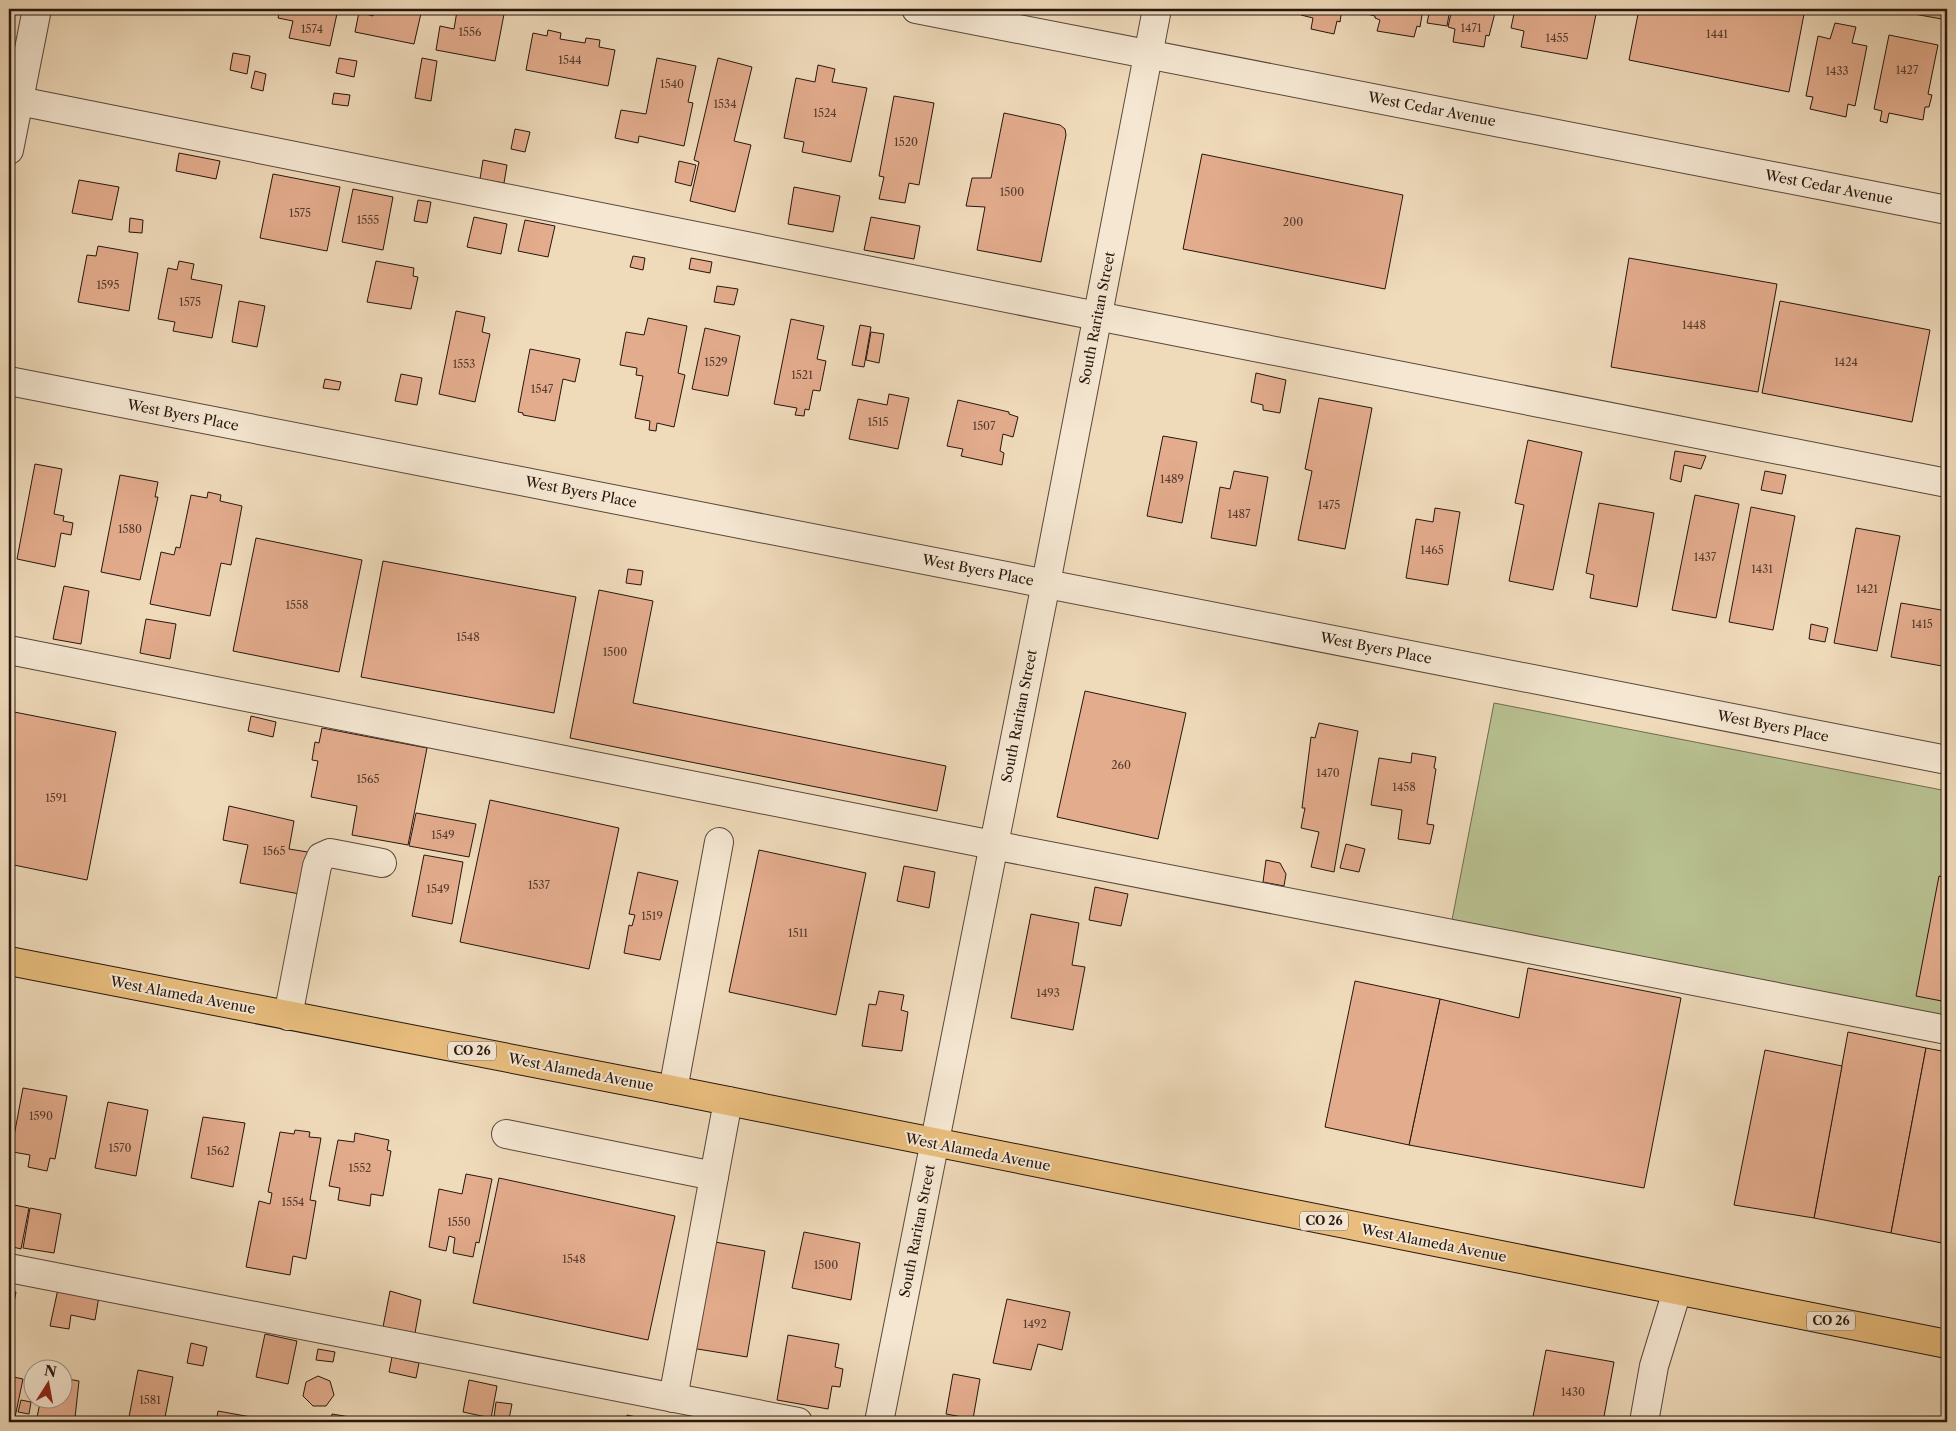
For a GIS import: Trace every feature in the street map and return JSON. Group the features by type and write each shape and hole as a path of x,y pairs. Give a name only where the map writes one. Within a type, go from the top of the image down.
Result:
{"main road":[{"name":"West Alameda Avenue","path":"9,961 673,1090 934,1144 1947,1344"}],"street":[{"path":"9,150 37,9"},
{"name":"West Cedar Avenue","path":"916,9 1947,210"},
{"name":"South Raritan Street","path":"879,1422 1046,583 1157,9"},
{"path":"19,101 1947,483"},
{"name":"West Byers Place","path":"9,381 1947,760"},
{"path":"9,650 993,845 1947,1030"},
{"path":"673,1090 719,842"},
{"path":"288,1016 317,866 321,857 330,853 382,863"},
{"path":"673,1398 728,1101"},
{"path":"506,1134 714,1176"},
{"path":"9,1268 798,1422"},
{"path":"1644,1422 1654,1366 1677,1291"}],"green space":[{"path":"1494,703 1947,791 1947,1017 1452,920"}],"building":[{"path":"132,9 153,9 152,13"},
{"path":"231,9 253,9 252,13"},
{"path":"280,9 338,9 330,46 289,38 293,21 278,18"},
{"path":"374,9 422,9 414,44 355,32 359,12 373,16"},
{"path":"474,9 505,9 495,61 436,50 440,26 454,29 457,11 473,14"},
{"path":"1303,9 1342,9 1340,22 1337,21 1334,34 1311,29 1313,18 1301,15"},
{"path":"1364,9 1423,9 1420,27 1417,26 1414,37 1377,31 1380,20 1375,18 1375,16 1363,13"},
{"path":"1430,9 1450,9 1447,26 1427,23"},
{"path":"1452,9 1496,9 1489,36 1486,35 1484,47 1453,42 1455,29 1448,27"},
{"path":"1515,9 1597,9 1587,59 1521,47 1524,31 1511,28"},
{"path":"1639,9 1805,9 1789,92 1629,60"},
{"path":"1947,9 1947,20 1892,10"},
{"path":"1835,23 1856,27 1852,43 1867,46 1855,106 1848,104 1846,117 1810,109 1813,97 1806,96 1818,36 1830,39"},
{"path":"548,30 561,33 560,39 585,43 586,38 600,40 599,47 615,50 608,86 526,70 533,33 547,36"},
{"path":"1889,35 1938,45 1928,94 1932,95 1929,107 1925,107 1923,120 1889,113 1887,123 1880,121 1882,111 1874,109"},
{"path":"233,53 250,56 247,74 230,70"},
{"path":"339,58 357,61 354,77 336,73"},
{"path":"422,58 437,61 431,101 415,98"},
{"path":"657,58 696,66 688,102 693,103 684,146 639,136 638,143 615,138 621,110 646,114"},
{"path":"718,58 752,67 734,141 751,145 735,212 690,201 699,162 694,160"},
{"path":"818,65 835,69 832,82 867,88 851,162 802,152 804,142 784,138 796,78 815,82"},
{"path":"255,71 266,74 263,91 251,88"},
{"path":"334,93 350,95 348,106 332,104"},
{"path":"894,96 934,103 919,185 909,183 905,203 879,199 884,177 879,176"},
{"path":"1004,113 1060,125 1065,129 1066,135 1041,262 977,250 985,207 966,206 972,178 991,178"},
{"path":"515,129 530,132 525,152 511,149"},
{"path":"179,153 220,161 216,179 176,171"},
{"path":"1202,154 1403,195 1385,289 1183,249"},
{"path":"483,160 507,165 504,183 480,179"},
{"path":"679,161 696,165 691,186 675,182"},
{"path":"273,174 340,187 327,251 260,238"},
{"path":"79,180 119,187 112,220 72,213"},
{"path":"794,187 840,196 833,232 788,224"},
{"path":"353,189 393,197 383,250 342,242"},
{"path":"418,200 431,202 427,223 414,221"},
{"path":"474,217 507,224 501,254 467,247"},
{"path":"871,217 920,226 914,259 864,250"},
{"path":"130,218 143,220 142,233 129,232"},
{"path":"525,220 555,226 548,257 518,251"},
{"path":"98,246 138,253 129,311 78,302 87,255 96,256"},
{"path":"633,256 645,258 643,270 630,267"},
{"path":"691,258 712,262 710,273 689,269"},
{"path":"1629,258 1777,284 1758,392 1611,367"},
{"path":"179,261 194,264 191,279 222,285 212,338 173,331 175,322 158,319 168,268 177,270"},
{"path":"376,261 414,268 413,276 418,277 411,309 367,302"},
{"path":"717,286 738,289 734,305 714,302"},
{"path":"239,301 265,306 257,347 232,342"},
{"path":"1780,301 1930,330 1912,422 1762,393"},
{"path":"456,311 485,317 482,332 490,334 475,402 439,394"},
{"path":"648,318 687,326 678,373 685,375 674,427 657,423 656,431 649,430 650,421 635,418 643,376 636,375 637,368 620,365 626,332 644,335"},
{"path":"791,319 824,326 817,359 826,361 820,391 813,390 809,410 805,409 804,416 795,415 797,408 774,404"},
{"path":"860,325 871,327 864,367 852,365"},
{"path":"705,328 740,336 728,396 692,389"},
{"path":"871,332 884,334 879,363 866,360"},
{"path":"530,349 580,359 575,382 563,379 555,421 523,415 523,413 518,412"},
{"path":"1256,373 1286,380 1280,413 1263,410 1263,405 1251,402"},
{"path":"401,374 422,378 417,405 395,401"},
{"path":"325,379 341,382 339,390 323,388"},
{"path":"889,394 909,398 898,449 849,439 858,399 887,405"},
{"path":"1319,398 1372,408 1345,549 1298,540 1312,471 1305,469"},
{"path":"958,400 1009,412 1009,414 1018,417 1013,437 1003,434 1000,451 1004,453 1002,465 961,456 963,449 947,446"},
{"path":"1163,436 1197,442 1182,523 1147,516"},
{"path":"1528,440 1582,452 1553,590 1509,581 1524,505 1515,503"},
{"path":"1675,451 1706,456 1701,469 1684,465 1681,482 1670,479"},
{"path":"35,464 62,469 54,514 64,516 63,521 73,523 71,535 61,533 55,567 17,559"},
{"path":"1234,471 1268,477 1256,546 1211,538 1220,487 1230,489"},
{"path":"1765,471 1786,475 1782,494 1761,490"},
{"path":"120,475 158,482 155,497 158,497 140,580 101,572"},
{"path":"208,492 221,495 220,501 242,506 231,565 221,563 210,616 150,604 161,552 174,555 176,547 180,548 191,495 207,498"},
{"path":"1695,495 1739,504 1716,618 1672,610"},
{"path":"1599,503 1654,513 1637,607 1590,598 1594,575 1586,573"},
{"path":"1751,507 1795,516 1773,630 1729,622"},
{"path":"1435,508 1460,512 1448,585 1406,578 1416,519 1433,522"},
{"path":"1856,528 1900,536 1877,651 1834,643"},
{"path":"256,538 362,560 339,672 233,651"},
{"path":"383,561 576,597 554,713 361,677"},
{"path":"628,569 643,571 641,585 626,583"},
{"path":"64,586 89,591 81,644 53,639"},
{"path":"599,590 653,601 633,703 946,766 937,811 570,738"},
{"path":"1901,603 1947,611 1947,637 1942,666 1891,657"},
{"path":"146,619 176,624 170,659 140,653"},
{"path":"1811,624 1828,628 1825,642 1809,639"},
{"path":"1085,691 1186,713 1158,839 1057,817"},
{"path":"9,711 116,732 87,880 9,864"},
{"path":"251,716 276,722 273,737 248,731"},
{"path":"1319,723 1358,731 1334,872 1311,867 1319,832 1301,828 1305,808 1302,808 1311,737 1315,738"},
{"path":"322,728 427,748 408,845 352,835 357,806 311,797 318,761 312,760 315,742 319,743"},
{"path":"1412,753 1436,757 1434,768 1436,769 1427,824 1434,825 1430,844 1398,839 1402,810 1371,805 1379,758 1411,763"},
{"path":"490,800 619,828 589,969 460,942"},
{"path":"229,806 294,821 289,849 314,853 305,895 240,883 248,845 223,840"},
{"path":"416,813 476,824 469,857 409,846"},
{"path":"1346,844 1365,849 1359,872 1340,868"},
{"path":"759,850 866,873 836,1015 729,992"},
{"path":"424,855 463,862 452,924 412,916"},
{"path":"1266,860 1280,863 1286,874 1284,886 1263,882"},
{"path":"904,866 935,872 929,908 897,901"},
{"path":"638,872 678,881 660,960 624,953 629,925 632,926 635,915 629,914"},
{"path":"1939,876 1947,878 1947,1002 1916,996"},
{"path":"1095,887 1128,894 1121,926 1089,920"},
{"path":"1031,914 1079,923 1072,965 1085,967 1073,1030 1011,1018"},
{"path":"1528,968 1681,998 1644,1188 1409,1145 1440,999 1519,1018"},
{"path":"1355,981 1440,999 1409,1145 1325,1127"},
{"path":"879,991 904,995 901,1010 908,1012 902,1051 862,1046 869,1004 876,1005"},
{"path":"1848,1032 1926,1048 1891,1233 1814,1218"},
{"path":"1926,1048 1947,1052 1947,1244 1891,1233"},
{"path":"1765,1050 1842,1066 1814,1218 1734,1205"},
{"path":"23,1088 67,1096 55,1159 50,1158 47,1171 28,1167 30,1155 13,1152 12,1157 9,1156 9,1135 14,1136"},
{"path":"108,1102 148,1110 136,1176 95,1168"},
{"path":"203,1117 245,1123 233,1187 191,1178"},
{"path":"295,1130 310,1132 309,1137 321,1138 310,1200 316,1201 306,1259 293,1256 290,1275 246,1267 259,1201 270,1204 272,1193 268,1192 280,1132 294,1134"},
{"path":"355,1133 389,1140 387,1150 391,1151 383,1196 371,1194 370,1206 338,1200 340,1188 329,1186 338,1140 354,1142"},
{"path":"466,1174 492,1179 479,1243 476,1242 473,1257 453,1253 455,1238 449,1236 446,1251 429,1247 439,1189 462,1194"},
{"path":"499,1178 675,1216 648,1340 473,1303"},
{"path":"9,1204 29,1208 21,1249 9,1246"},
{"path":"30,1208 61,1214 54,1253 23,1248"},
{"path":"804,1232 860,1243 851,1300 792,1288"},
{"path":"704,1240 765,1251 747,1357 685,1347"},
{"path":"58,1289 99,1296 95,1320 71,1315 69,1329 50,1326"},
{"path":"9,1290 16,1292 9,1329"},
{"path":"390,1291 421,1300 415,1333 383,1327"},
{"path":"1007,1299 1070,1312 1062,1350 1038,1344 1031,1370 993,1363"},
{"path":"265,1334 297,1341 288,1384 256,1377"},
{"path":"788,1335 839,1344 835,1367 843,1369 840,1387 832,1386 828,1409 777,1400"},
{"path":"191,1343 207,1347 203,1366 187,1363"},
{"path":"318,1349 335,1352 333,1362 316,1360"},
{"path":"1546,1350 1614,1362 1603,1422 1532,1422"},
{"path":"392,1357 419,1363 416,1378 389,1372"},
{"path":"138,1370 173,1377 164,1422 128,1422"},
{"path":"953,1374 980,1379 973,1419 946,1414"},
{"path":"9,1376 22,1379 22,1384 14,1422 9,1422"},
{"path":"318,1376 330,1381 334,1395 326,1406 313,1406 303,1396 306,1382"},
{"path":"72,1380 79,1381 75,1418 86,1420 86,1422 36,1422 39,1408 72,1408"},
{"path":"469,1380 497,1386 491,1418 463,1412"},
{"path":"21,1400 22,1408 30,1408 29,1414 18,1412"},
{"path":"496,1402 512,1404 509,1419 494,1417"},
{"path":"218,1411 251,1417 250,1422 216,1422"},
{"path":"332,1414 362,1419 362,1422 331,1422"},
{"path":"627,1415 641,1418 640,1422 625,1422"}]}
